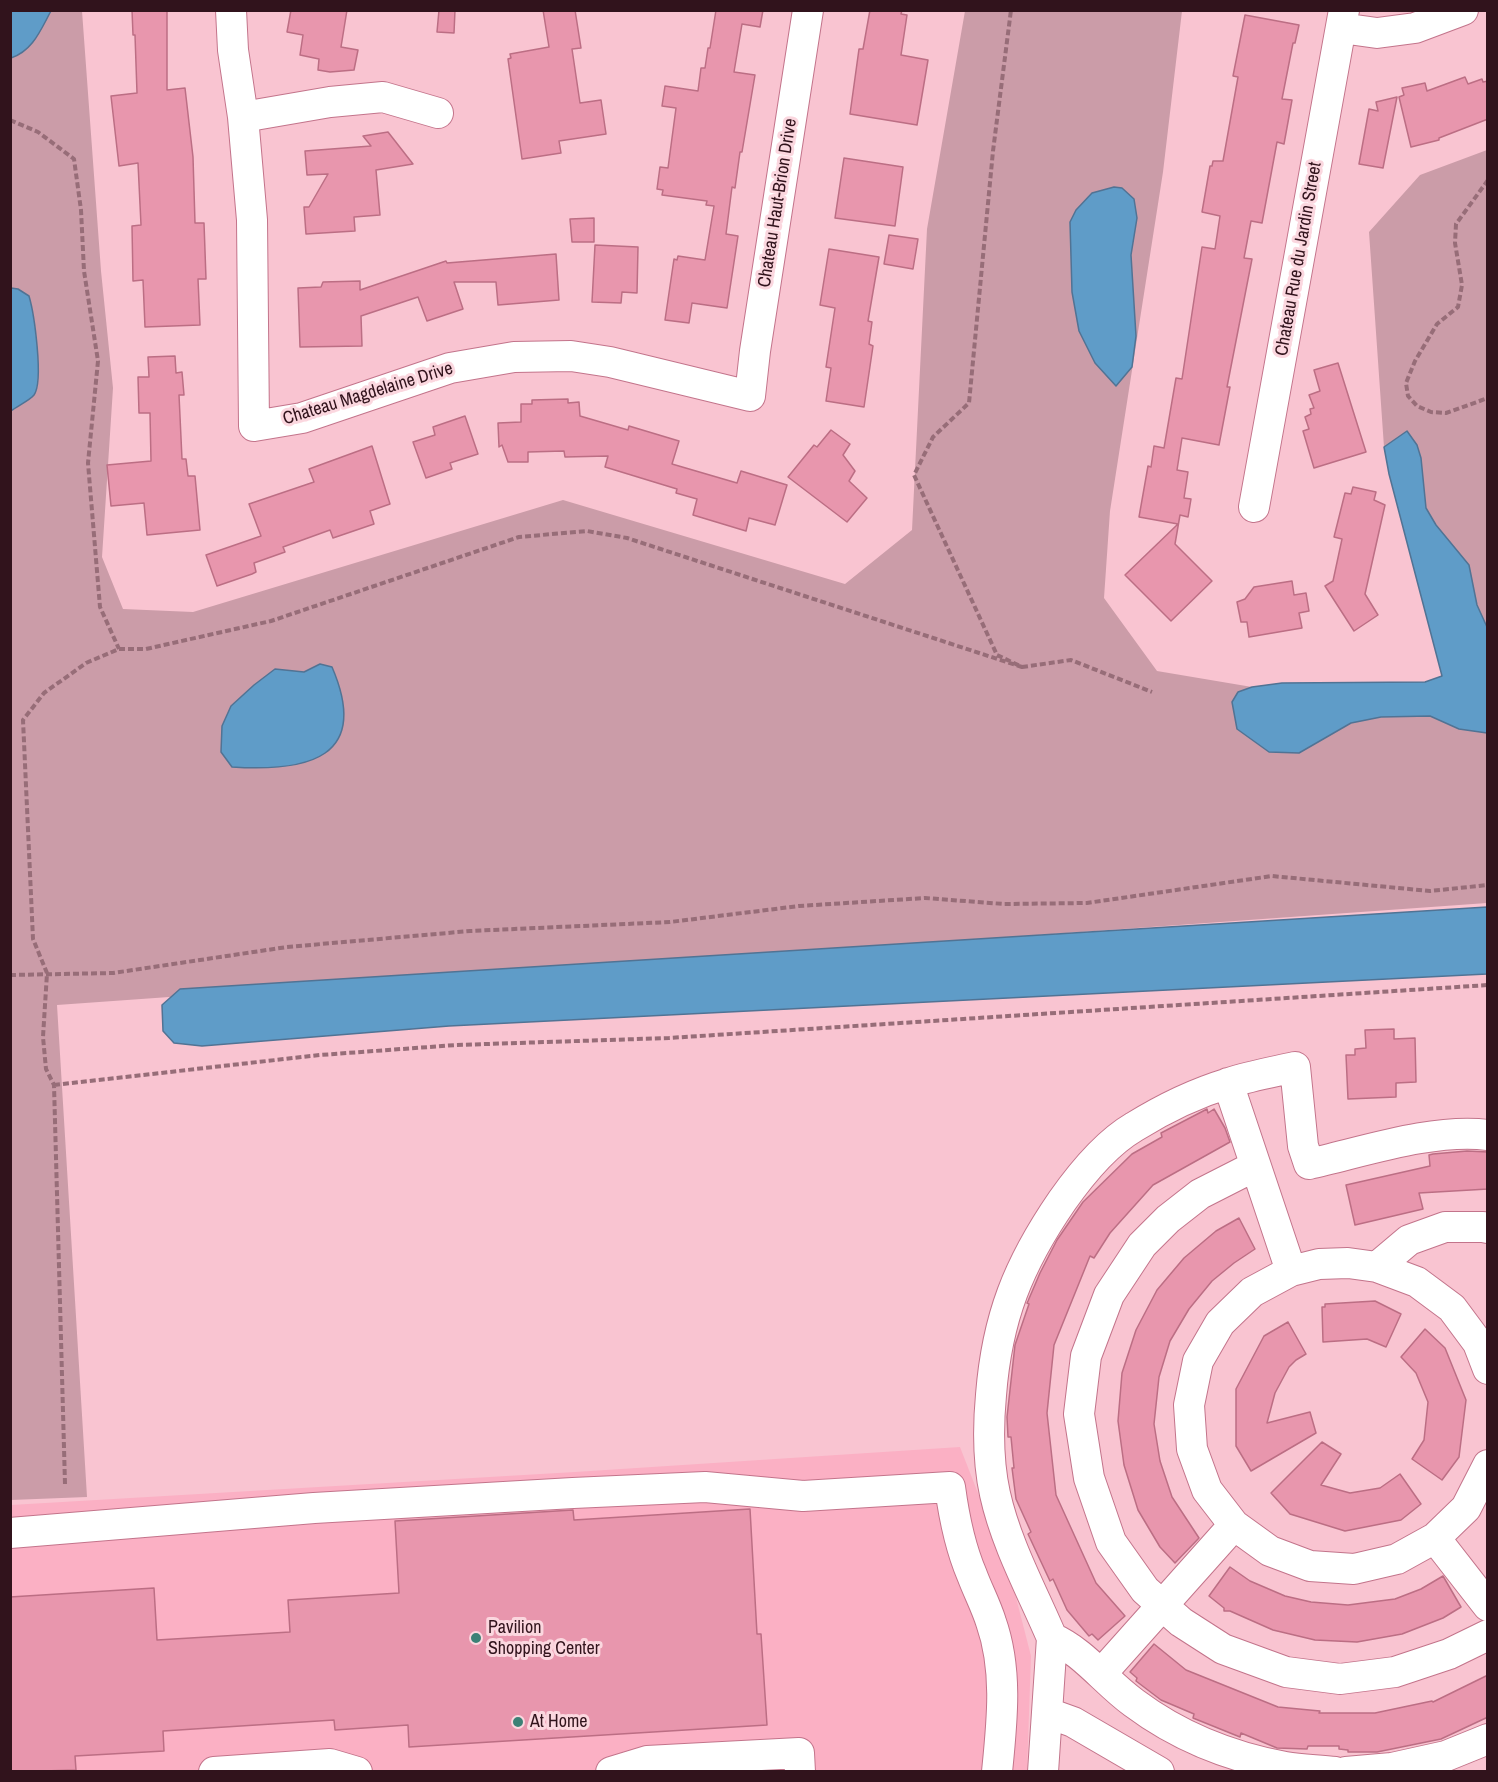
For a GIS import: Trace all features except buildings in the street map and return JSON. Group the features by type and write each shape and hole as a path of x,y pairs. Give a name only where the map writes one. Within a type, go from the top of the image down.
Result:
{"street":[{"name":"Chateau Magdelaine Drive","path":"231,10 233,50 243,117 252,220 254,426 302,418 450,368 514,357 570,356 610,362 750,396"},
{"name":"Chateau Haut-Brion Drive","path":"750,396 808,10"},
{"path":"1342,19 1377,33 1415,28 1463,10"},
{"name":"Chateau Rue du Jardin Street","path":"1254,507 1342,19"},
{"path":"243,117 330,102 383,97 438,112"},
{"path":"1043,1772 1052,1638 1009,1541 995,1494 989,1444 989,1410 994,1359 1002,1319 1020,1273 1041,1231 1075,1182 1104,1152 1132,1128 1185,1099 1228,1083 1295,1067 1303,1146 1309,1164 1426,1137 1472,1133 1488,1135"},
{"path":"1228,1083 1291,1271"},
{"path":"1255,1166 1200,1194 1168,1219 1142,1245 1109,1295 1086,1356 1079,1414 1089,1478 1111,1542 1145,1590 1181,1622 1223,1649 1286,1672 1340,1679 1395,1672 1449,1653 1488,1635"},
{"path":"1377,1267 1409,1240 1445,1227 1488,1228"},
{"path":"1488,1369 1478,1343 1452,1308 1417,1282 1377,1267 1338,1263 1319,1264 1291,1271 1252,1292 1220,1323 1198,1361 1188,1405 1192,1449 1199,1470 1207,1490 1234,1526 1270,1551 1310,1566 1354,1569 1397,1559 1435,1538 1466,1508 1488,1465"},
{"path":"10,1533 314,1508 705,1487 803,1496 950,1487 954,1517 970,1572 992,1623 1000,1662 1003,1715 997,1772"},
{"path":"1101,1674 1234,1526"},
{"path":"1435,1538 1488,1606"},
{"path":"1052,1638 1068,1644 1134,1703 1181,1732 1224,1752 1287,1767 1335,1772"},
{"path":"1048,1713 1073,1722 1159,1772"},
{"path":"1346,1772 1392,1768 1446,1756 1488,1739"},
{"path":"611,1772 647,1761 799,1753 801,1772"},
{"path":"223,1771 330,1764 357,1772"}],"path":[{"path":"1011,10 993,151 969,403 933,437 915,475 997,655 1022,667"},
{"path":"10,120 38,132 74,159 81,210 84,271 98,361 88,463 100,607 119,650"},
{"path":"1488,180 1456,224 1455,243 1462,285 1458,307 1437,324 1414,361 1406,383 1408,396 1417,406 1431,412 1446,413 1488,398"},
{"path":"65,1484 54,1085 46,1069 43,1036 47,973 33,939 23,720 44,693 86,663 119,650 146,649 271,621 519,537 587,531 627,538 1022,667 1071,660 1152,692"},
{"path":"10,975 113,973 287,946 470,931 670,922 800,906 925,898 1004,904 1087,903 1272,876 1430,891 1488,885"},
{"path":"54,1085 320,1055 456,1045 669,1038 1488,985"}],"shaded area":[{"path":"10,11 82,11 101,271 113,388 102,557 123,609 193,612 563,500 845,584 912,530 927,229 965,11 1182,11 1163,172 1110,511 1104,598 1157,671 1252,687 1282,683 1425,682 1442,676 1384,447 1369,232 1420,175 1487,150 1487,903 57,1005 87,1497 11,1500"},
{"path":"960,1447 1011,1578 1031,1656 1027,1771 11,1772 11,1505"}],"water":[{"path":"11,10 51,11 31,45 19,55 11,58"},
{"path":"1114,187 1122,188 1134,199 1137,218 1131,255 1136,336 1132,367 1116,386 1095,363 1079,331 1072,292 1070,222 1076,210 1092,193"},
{"path":"11,288 18,289 29,296 35,331 38,376 34,395 11,411"},
{"path":"1407,431 1417,445 1421,458 1426,508 1436,525 1469,565 1477,605 1487,627 1487,733 1459,729 1430,716 1381,717 1351,723 1299,753 1269,752 1237,729 1232,702 1238,692 1252,687 1282,683 1425,682 1442,676 1384,447"},
{"path":"320,664 332,667 342,698 344,722 338,740 325,753 307,762 260,768 232,767 221,752 222,726 231,706 275,669 304,672"},
{"path":"1487,907 1487,974 449,1026 202,1046 174,1043 163,1031 162,1005 180,989"}],"place":[{"name":"Pavilion Shopping Center","path":"476,1638"},
{"name":"At Home","path":"518,1722"}]}
